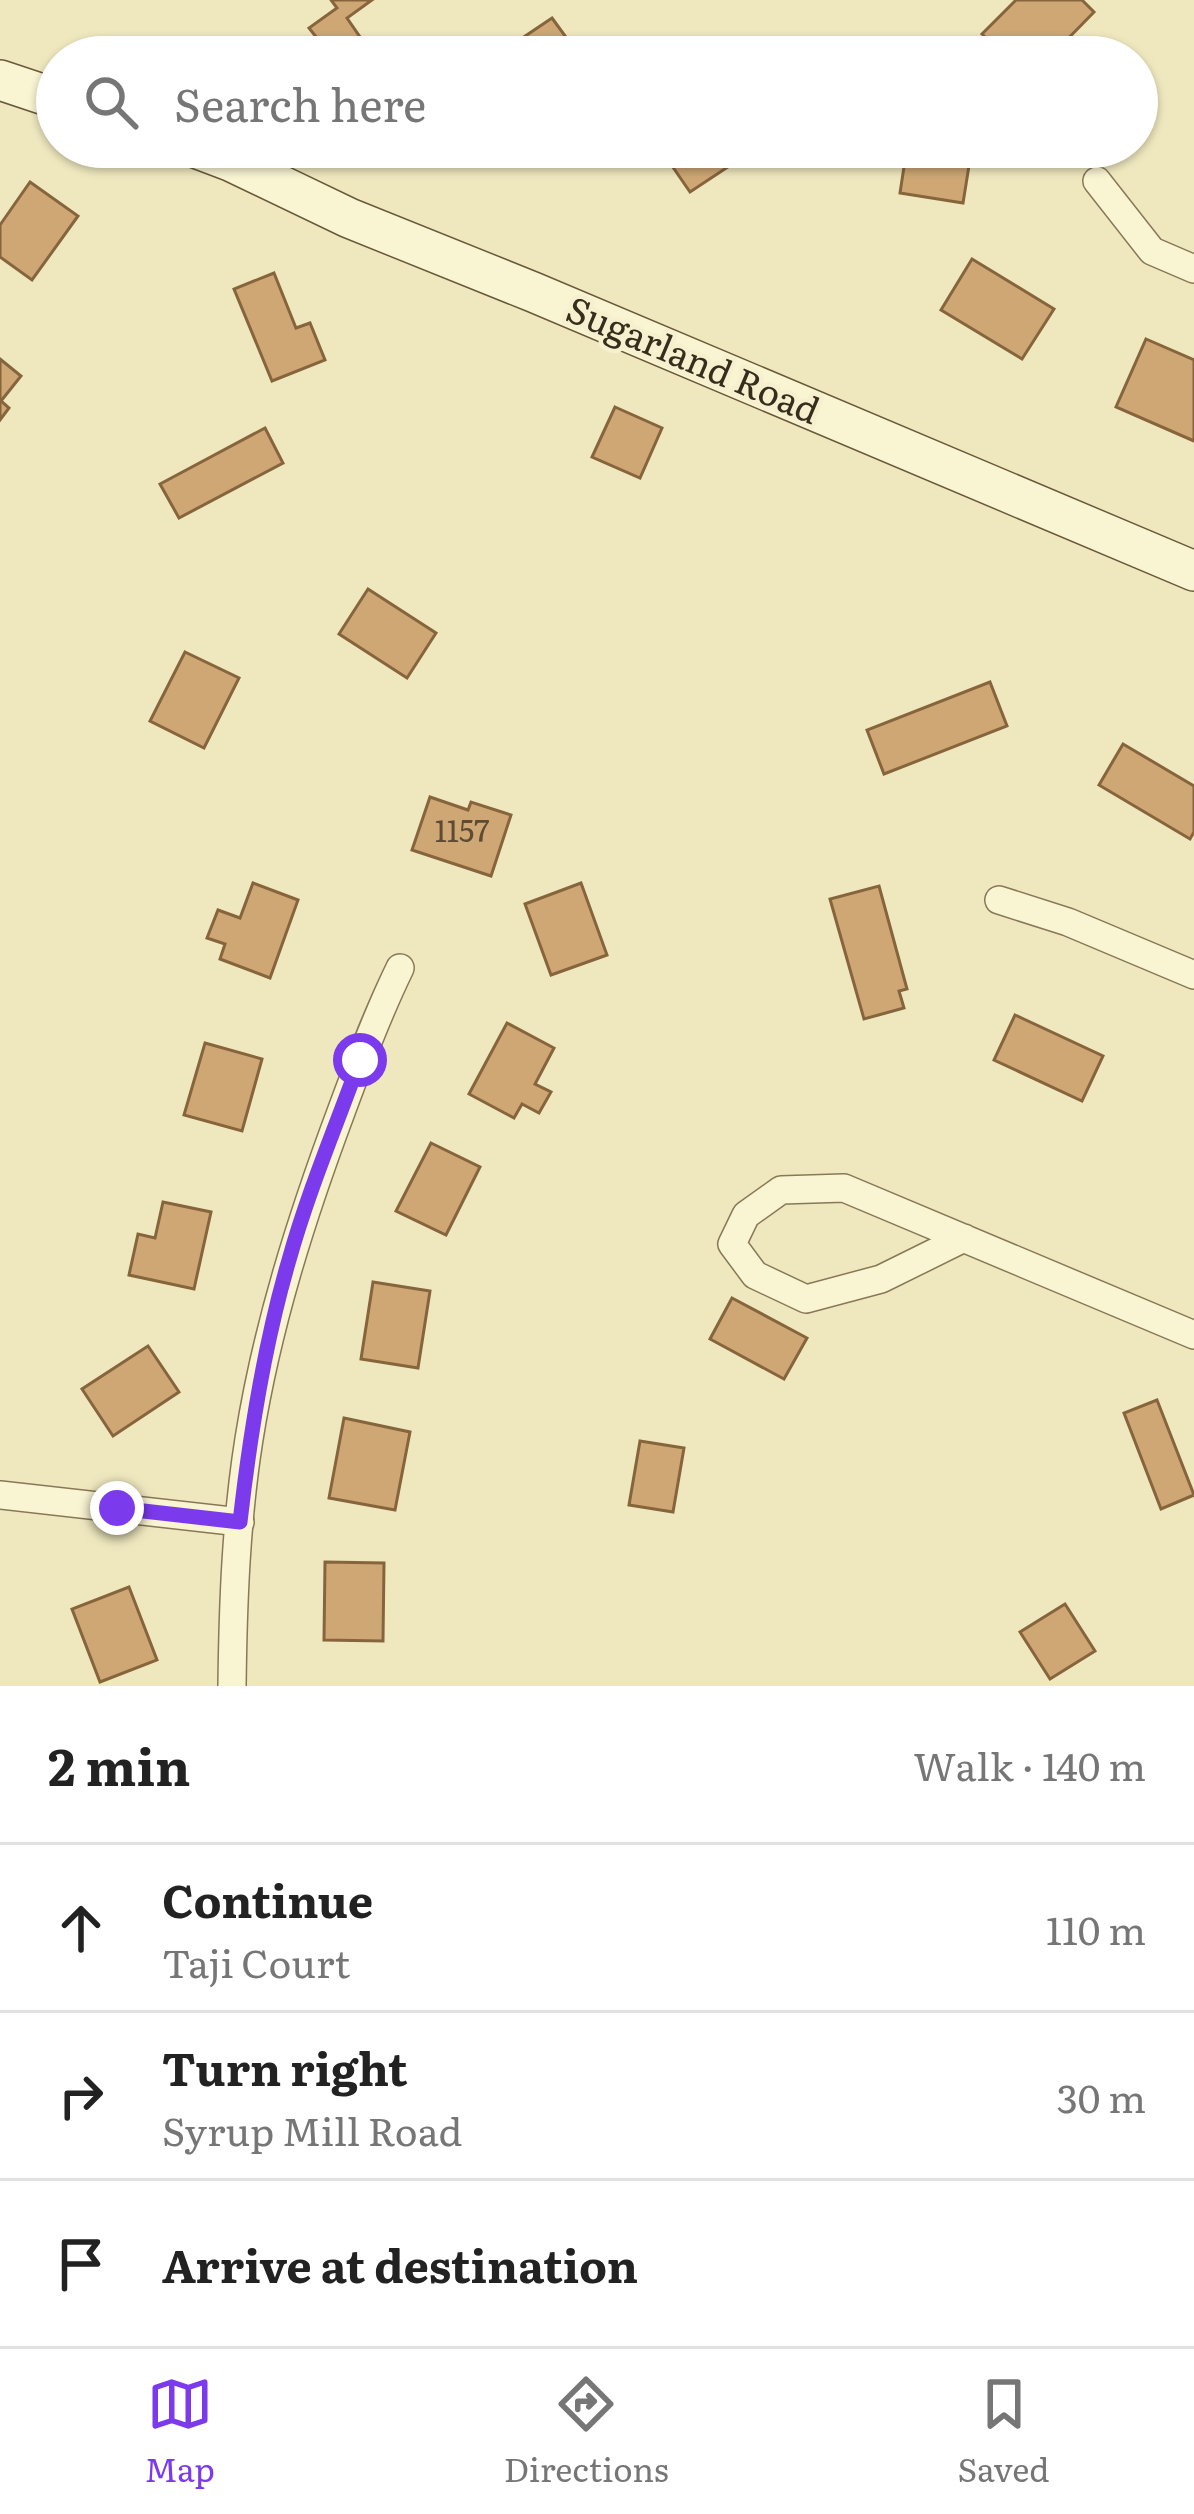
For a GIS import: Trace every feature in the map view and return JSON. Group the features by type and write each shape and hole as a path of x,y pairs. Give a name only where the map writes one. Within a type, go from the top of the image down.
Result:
{"street":[{"path":"0,80 36,92"},
{"name":"Sugarland Road","path":"245,168 350,218 1194,571"},
{"path":"1097,181 1152,251 1194,268"},
{"path":"999,900 1068,922 1194,975"},
{"path":"232,1686 233,1594 249,1442 288,1261 376,1017 400,968"},
{"path":"964,1238 881,1280 806,1299 755,1275 732,1244 746,1215 781,1190 844,1188 964,1238 1194,1335"},
{"path":"0,1496 240,1522"}],"building":[{"path":"331,0 372,0 347,18 359,36 315,36 309,28 337,8"},
{"path":"1016,0 1082,0 1094,12 1071,36 982,34"},
{"path":"552,18 565,36 525,36"},
{"path":"674,168 726,168 690,192"},
{"path":"904,168 969,168 963,203 900,193"},
{"path":"30,182 78,216 32,280 0,257 0,225"},
{"path":"972,259 1054,309 1022,359 941,310"},
{"path":"274,273 296,328 310,323 325,360 272,381 234,289"},
{"path":"1146,339 1194,360 1194,441 1116,407"},
{"path":"0,359 21,376 1,401 9,408 0,420"},
{"path":"615,407 662,428 640,478 592,457"},
{"path":"265,428 283,463 179,518 160,484"},
{"path":"368,589 436,633 407,678 339,634"},
{"path":"185,652 239,678 204,748 150,721"},
{"path":"990,682 1007,726 884,774 867,730"},
{"path":"1123,744 1194,786 1190,839 1099,785"},
{"path":"430,797 468,810 471,802 511,815 491,876 412,850"},
{"path":"253,883 298,900 270,978 220,959 225,944 207,938 218,910 240,918"},
{"path":"581,883 607,955 551,975 525,904"},
{"path":"879,886 907,989 899,991 904,1008 864,1019 830,899"},
{"path":"1015,1015 1103,1056 1082,1101 994,1060"},
{"path":"507,1023 554,1048 535,1084 551,1092 539,1113 522,1104 514,1118 469,1094"},
{"path":"205,1043 262,1059 242,1131 184,1115"},
{"path":"431,1143 480,1167 446,1235 396,1211"},
{"path":"163,1202 211,1212 194,1289 129,1275 138,1234 155,1238"},
{"path":"373,1282 430,1291 418,1368 361,1359"},
{"path":"732,1298 807,1338 784,1379 710,1339"},
{"path":"148,1346 179,1392 113,1436 82,1389"},
{"path":"1157,1400 1194,1495 1161,1509 1124,1413"},
{"path":"344,1418 410,1432 395,1510 329,1498"},
{"path":"640,1441 684,1448 673,1512 629,1505"},
{"path":"325,1562 384,1563 383,1641 324,1640"},
{"path":"129,1587 157,1660 100,1682 72,1609"},
{"path":"1065,1604 1095,1651 1050,1679 1020,1632"}],"route":[{"path":"117,1508 240,1522 258,1391 288,1261 360,1060"}]}
